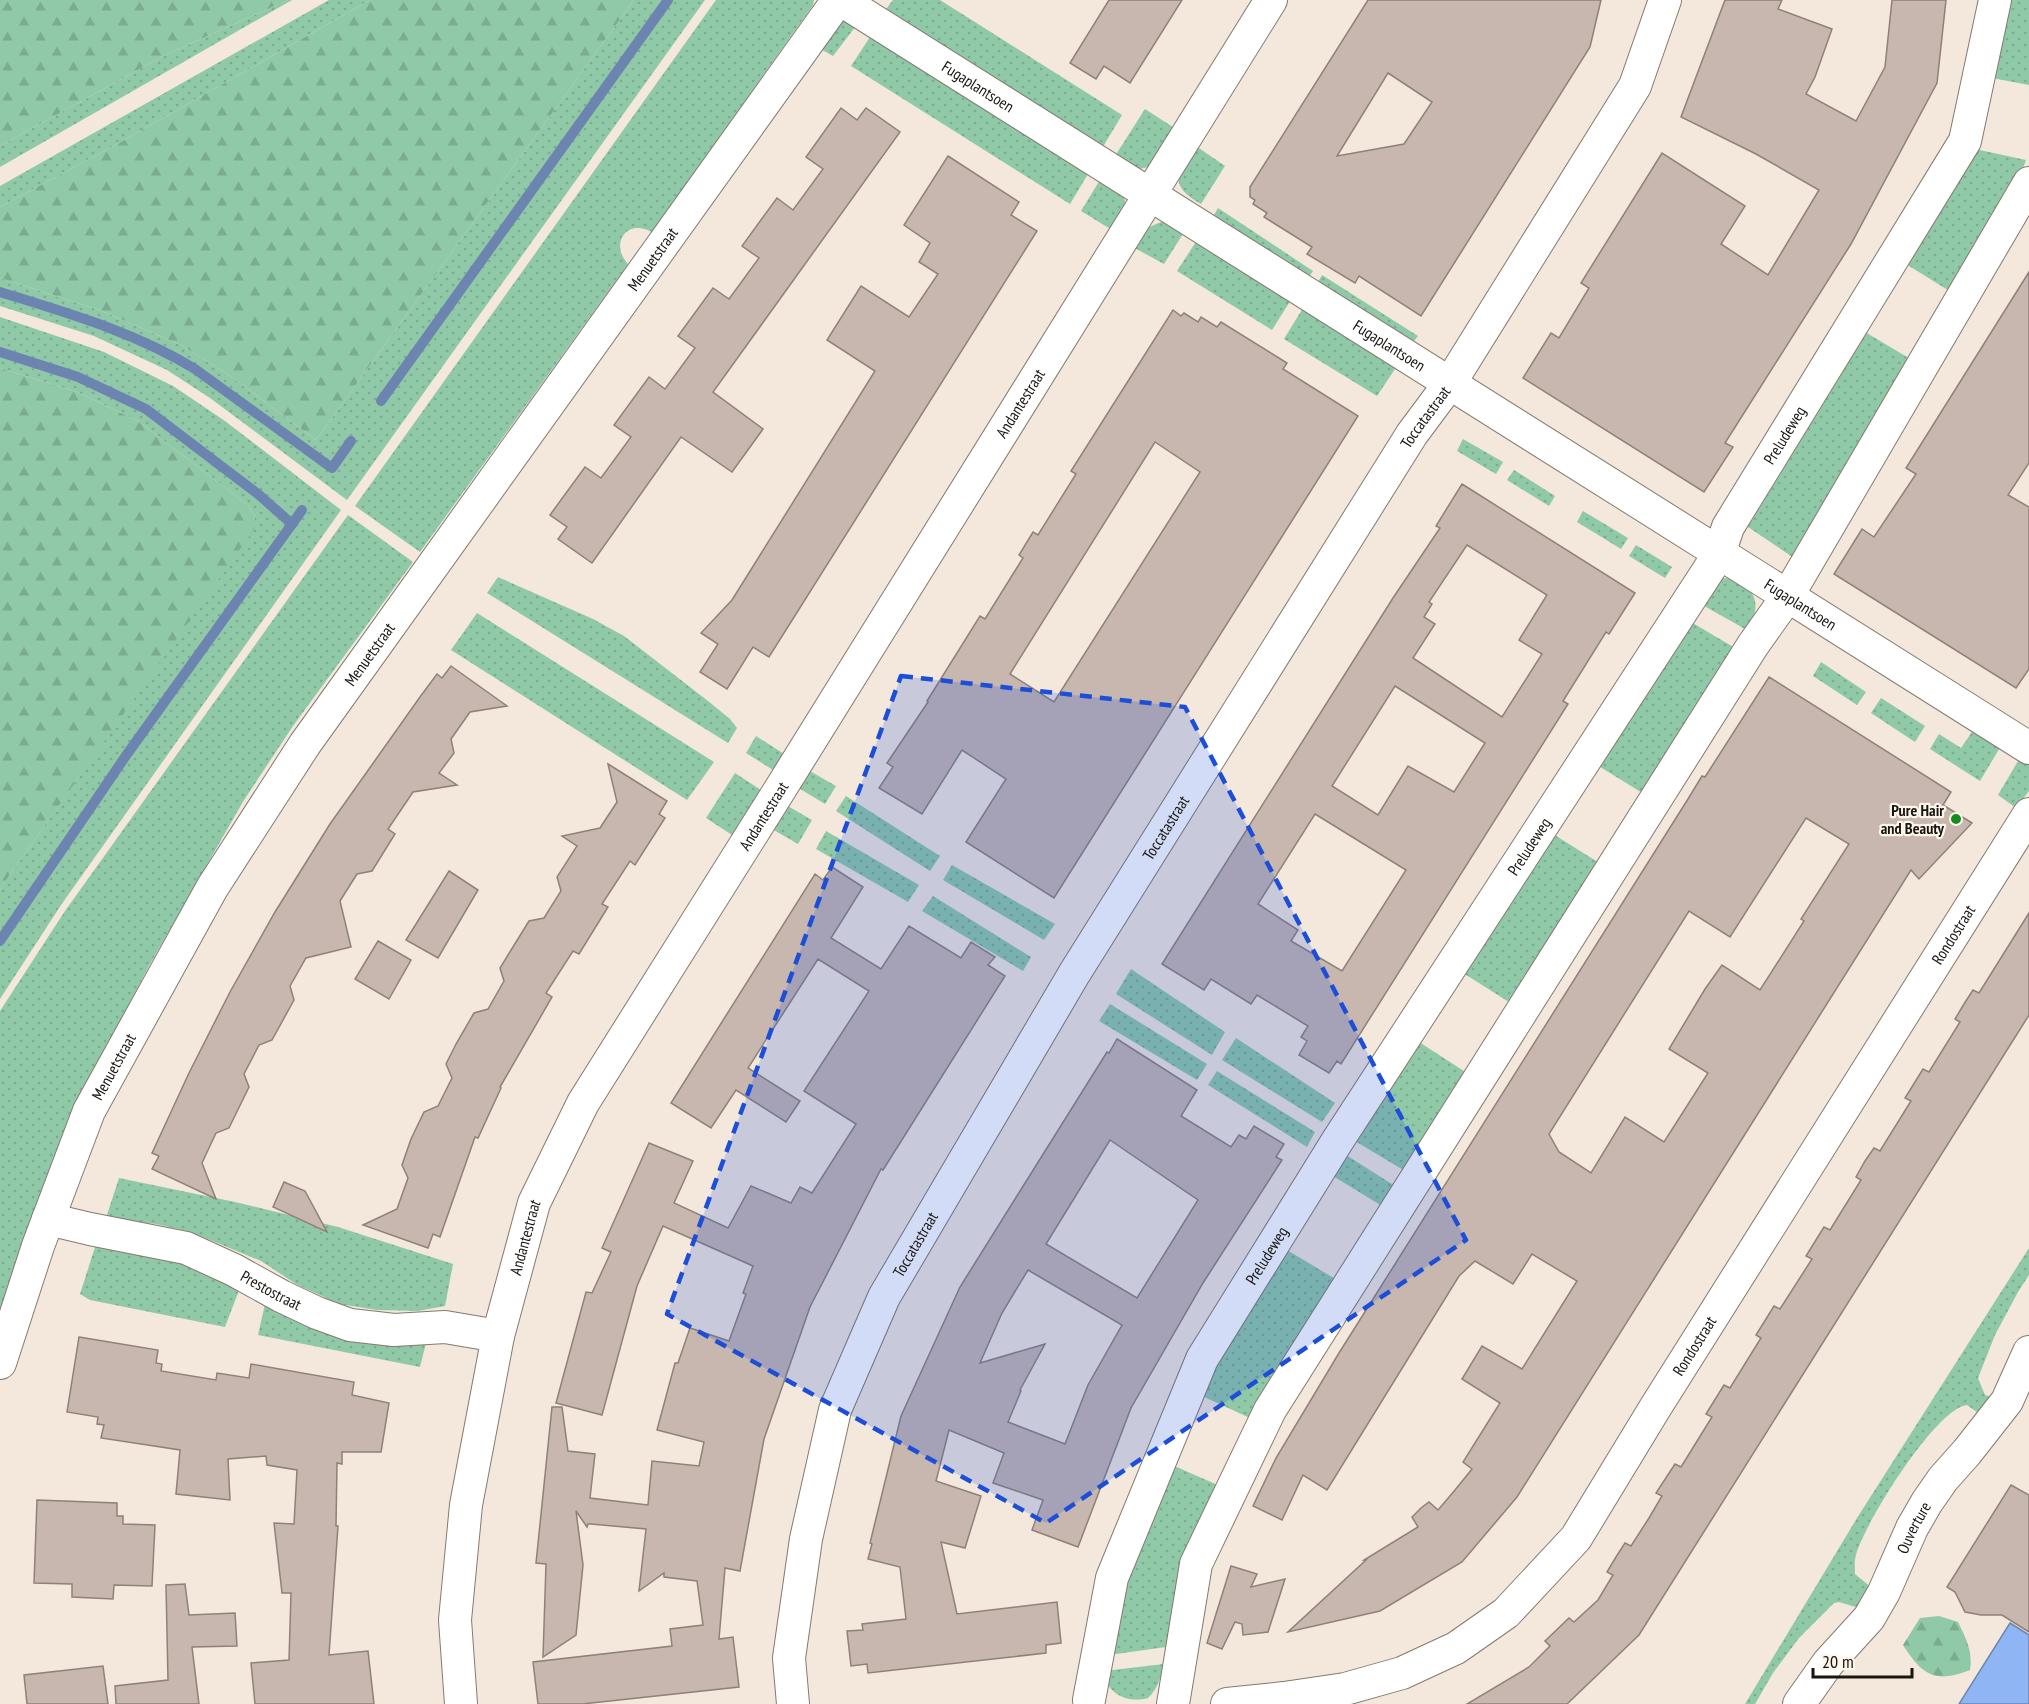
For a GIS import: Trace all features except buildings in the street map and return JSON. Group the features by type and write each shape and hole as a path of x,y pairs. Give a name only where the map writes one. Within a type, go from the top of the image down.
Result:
{"street":[{"name":"Fugaplantsoen","path":"839,0 2029,748"},
{"name":"Menuetstraat","path":"0,1363 38,1246 89,1111 218,878 304,744 839,0"},
{"name":"Andantestraat","path":"461,1704 455,1620 466,1505 498,1336 534,1203 583,1103 1271,0"},
{"name":"Toccatastraat","path":"793,1704 789,1658 806,1539 827,1445 835,1410 884,1297 1074,974 1412,434 1450,383 1635,86 1665,0"},
{"name":"Preludeweg","path":"1083,1703 1113,1578 1202,1359 1344,1130 1719,554 1728,526 1965,141 1995,0"},
{"path":"1173,1704 1196,1564 1270,1410 1753,645 1787,597 2029,183"},
{"name":"Rondostraat","path":"1227,1704 1345,1689 1402,1673 1456,1648 1506,1613 1576,1538 1655,1408 2029,814"},
{"name":"Prestostraat","path":"48,1219 186,1248 234,1270 280,1296 350,1325 394,1330 445,1327 498,1336"},
{"name":"Ouverture","path":"1800,1704 1828,1663 1869,1618 1927,1502 1942,1479 1967,1452 2007,1401 2029,1352"}],"highlighted area":[{"path":"901,676 1185,707 1466,1240 1046,1523 667,1314"}],"green space":[{"path":"0,0 288,0 163,56 0,146"},
{"path":"292,0 0,167 0,146 163,56"},
{"path":"329,0 370,0 117,144 0,207 0,186"},
{"path":"370,0 634,0 316,440 229,375 181,345 102,311 0,278 0,207 117,144"},
{"path":"634,0 705,0 347,500 210,398 167,370 94,336 0,306 0,278 102,311 181,345 229,375 316,440"},
{"path":"716,0 814,0 813,5 652,232 643,228 635,228 628,230 624,235 620,248 628,264 420,552 355,506"},
{"path":"893,0 940,0 1122,115 1101,150 883,13"},
{"path":"2009,0 2029,0 2029,85 1992,78"},
{"path":"848,19 859,22 833,56 817,47 841,21"},
{"path":"874,31 1091,169 1070,204 851,66"},
{"path":"1145,109 1176,129 1166,149 1151,166 1137,168 1115,156"},
{"path":"1196,146 1225,166 1201,204 1183,190 1179,178"},
{"path":"1975,149 2026,160 2021,173 1951,292 1906,264"},
{"path":"1103,175 1124,194 1125,207 1112,230 1081,211"},
{"path":"1218,208 1313,271 1306,281 1211,220"},
{"path":"1161,222 1186,229 1164,264 1131,246 1147,228"},
{"path":"1199,237 1294,295 1272,330 1177,271"},
{"path":"1322,275 1418,336 1411,345 1316,286"},
{"path":"1303,308 1399,363 1377,396 1284,339"},
{"path":"0,317 104,352 173,386 225,421 341,510 61,905 0,999 0,889 254,528 255,517 249,506 138,421 77,392 0,368"},
{"path":"1865,332 1912,360 1794,558 1748,527"},
{"path":"0,368 77,392 138,421 249,506 255,517 255,528 0,889"},
{"path":"1463,439 1503,462 1496,474 1457,451"},
{"path":"1514,470 1555,496 1549,506 1507,480"},
{"path":"1583,511 1628,538 1621,549 1577,522"},
{"path":"348,515 413,562 293,726 244,800 150,964 108,1044 0,1317 0,1011 65,911"},
{"path":"1636,545 1672,567 1665,578 1629,556"},
{"path":"498,577 593,619 624,636 730,719 737,728 728,743 487,593"},
{"path":"1726,578 1744,585 1755,599 1755,612 1745,629 1699,603 1720,579"},
{"path":"477,613 714,762 687,800 451,650"},
{"path":"1691,622 1735,648 1644,794 1597,765"},
{"path":"1821,662 1866,692 1857,705 1813,676"},
{"path":"1881,698 1925,726 1915,742 1871,713"},
{"path":"1974,729 2001,746 1980,781 1930,749 1939,734 1961,748"},
{"path":"756,736 784,754 773,770 746,753"},
{"path":"2023,757 2029,765 2029,791 2016,808 1998,795 2018,761"},
{"path":"808,770 836,786 825,804 797,787"},
{"path":"735,773 761,790 732,835 706,818"},
{"path":"846,796 940,856 930,871 836,811"},
{"path":"786,805 812,820 798,844 772,829"},
{"path":"826,831 919,885 908,902 816,849"},
{"path":"1553,834 1601,864 1512,1004 1463,973"},
{"path":"952,865 1055,924 1044,940 943,880"},
{"path":"933,896 1031,957 1023,971 922,911"},
{"path":"1131,969 1225,1032 1212,1055 1116,994"},
{"path":"1110,1004 1207,1064 1197,1080 1099,1021"},
{"path":"1236,1038 1335,1103 1322,1122 1222,1060"},
{"path":"1419,1042 1467,1073 1405,1171 1355,1141"},
{"path":"1217,1071 1315,1132 1307,1147 1208,1085"},
{"path":"1346,1155 1395,1186 1382,1206 1333,1176"},
{"path":"119,1178 235,1202 338,1227 453,1264 445,1306 418,1311 377,1310 339,1304 296,1284 261,1261 191,1232 156,1224 106,1218"},
{"path":"96,1244 180,1255 241,1285 225,1327 90,1300 80,1294"},
{"path":"2029,1248 2029,1275 1995,1335 1978,1378 1985,1395 1995,1398 1981,1415 1967,1405 1954,1411 1938,1425 1920,1446 1886,1495 1855,1557 1855,1574 1873,1589 1862,1609 1839,1602 1834,1603 1799,1638 1773,1673 1755,1704 1745,1704 1857,1518"},
{"path":"1287,1250 1337,1280 1252,1419 1202,1396 1220,1358"},
{"path":"265,1304 427,1339 420,1367 258,1335"},
{"path":"1172,1465 1220,1486 1184,1556 1166,1647 1109,1655 1123,1583"},
{"path":"1939,1616 1958,1622 1970,1651 1970,1670 1947,1676 1930,1674 1917,1664 1903,1645 1920,1618"},
{"path":"1164,1664 1157,1686 1148,1698 1132,1699 1118,1695 1105,1679 1104,1671"}],"water":[{"path":"2010,1623 2029,1635 2029,1704 1959,1704"}],"waterway":[{"path":"381,401 668,0"},
{"path":"0,292 100,324 172,356 195,369 332,468 351,441"},
{"path":"0,352 78,377 146,409 258,494 292,524 125,757 0,941"},
{"path":"292,524 302,510"}],"place":[{"name":"Pure Hair and Beauty","path":"1956,819"}]}
